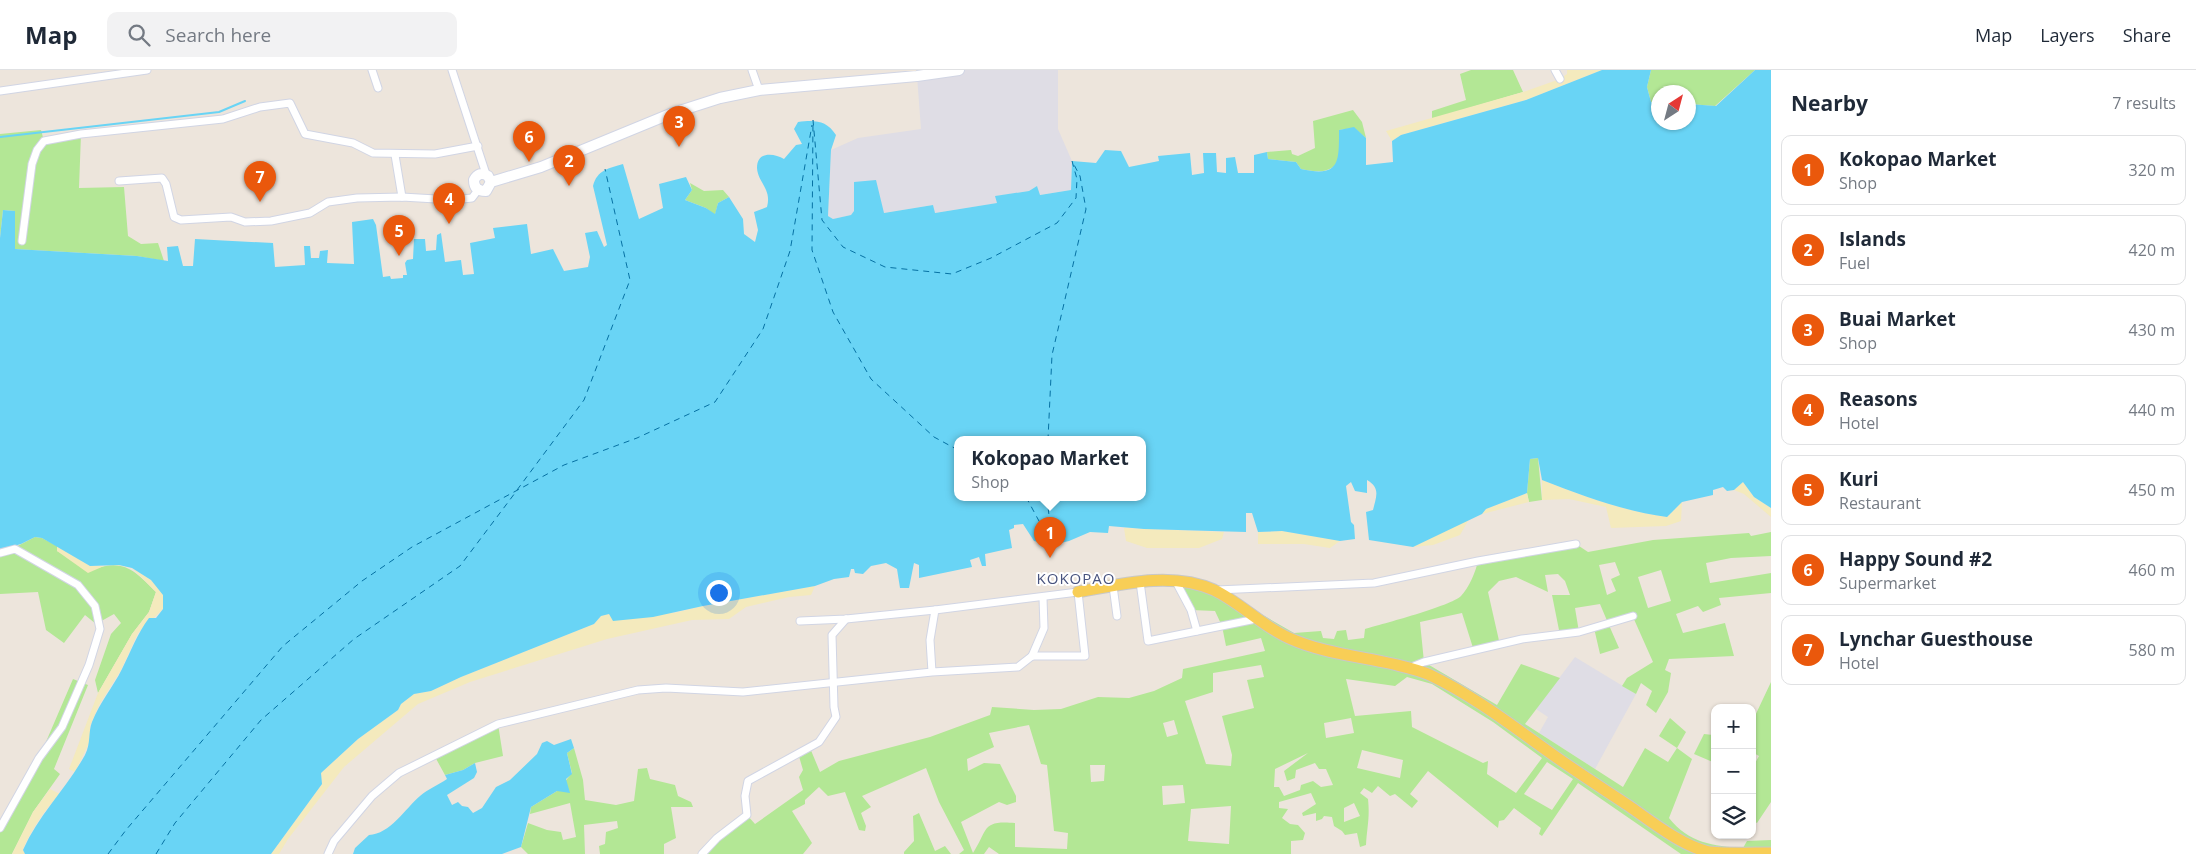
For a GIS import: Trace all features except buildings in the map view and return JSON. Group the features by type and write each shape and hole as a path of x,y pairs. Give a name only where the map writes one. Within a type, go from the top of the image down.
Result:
{"main road":[{"path":"488,178 486,190 478,190 475,187 474,180 478,174 488,178 541,167 670,114 720,98 759,90 917,76 946,70 959,70"},
{"path":"1078,592 1140,582 1175,580 1214,590 1287,637 1315,649 1408,668 1428,674 1467,695 1505,719 1556,757 1673,835 1703,852 1771,853"}],"street":[{"path":"0,92 147,70"},
{"path":"372,70 378,88"},
{"path":"452,70 488,178"},
{"path":"752,70 759,90"},
{"path":"1555,70 1560,79"},
{"path":"22,241 32,164 37,150 44,141 81,134 223,118 260,108 290,104 305,134 353,143 373,153 395,155 435,154 478,146"},
{"path":"395,155 402,197"},
{"path":"119,181 162,178 166,184 174,217 181,220 231,216 245,222 271,221 310,213 328,202 357,198 402,197 453,200 472,198 478,190"},
{"path":"1214,590 1374,584 1478,561 1576,544"},
{"path":"0,828 39,758 62,727 89,665 100,629 95,606 78,585 16,549 2,553"},
{"path":"1175,580 1191,610 1196,631"},
{"path":"1140,582 1148,641 1256,618"},
{"path":"1113,586 1117,616"},
{"path":"800,621 846,619 935,610 1043,598 1078,592 1085,656 1032,656"},
{"path":"328,854 334,841 372,796 398,773 498,724 638,690 666,688 742,692 932,672 1018,667 1032,656 1044,628 1043,598"},
{"path":"932,672 930,640 935,610"},
{"path":"1408,668 1424,662 1522,640 1579,632 1633,616"},
{"path":"702,854 717,838 747,815 745,796 748,782 818,742 836,717 832,636 846,619"}],"shaded area":[{"path":"959,70 1058,70 1058,129 1072,161 1071,190 1039,195 1037,186 1029,191 996,196 998,203 934,213 933,205 883,213 854,182 854,211 851,215 833,219 828,216 831,150 858,138 921,129 917,76"},
{"path":"1575,657 1636,694 1595,769 1539,733 1548,717 1536,709"}],"green space":[{"path":"1471,70 1513,70 1523,92 1432,119 1432,111 1466,100 1460,74"},
{"path":"1651,70 1755,70 1715,106 1696,105 1696,85 1651,85 1651,102 1647,87"},
{"path":"1353,110 1362,122 1366,138 1354,128 1339,130 1340,155 1333,167 1328,170 1311,171 1301,169 1296,162 1268,159 1267,152 1291,150 1292,154 1298,156 1315,148 1313,121"},
{"path":"41,130 44,141 81,134 79,188 124,187 128,236 141,244 158,243 164,261 137,256 14,249 15,211 3,210 0,238 0,134"},
{"path":"690,183 704,191 723,190 729,197 718,203 715,215 706,208 685,200 692,190"},
{"path":"1538,458 1542,500 1529,502 1527,493 1530,459"},
{"path":"1771,532 1771,556 1731,558 1706,563 1710,583 1771,573 1771,593 1719,598 1721,605 1703,612 1698,606 1676,614 1683,633 1725,623 1734,656 1669,659 1665,670 1671,673 1668,692 1656,713 1646,705 1652,691 1641,683 1636,694 1622,686 1627,678 1653,662 1633,617 1608,623 1600,604 1575,608 1579,632 1560,635 1552,595 1570,595 1565,581 1558,574 1545,575 1548,592 1516,577 1499,581 1488,592 1500,645 1474,651 1462,613 1420,622 1424,662 1497,705 1521,664 1560,678 1525,724 1623,787 1645,748 1668,762 1677,748 1692,759 1669,818 1685,833 1702,842 1743,848 1747,841 1771,840 1771,854 1681,854 1578,783 1542,836 1539,834 1541,828 1514,808 1504,820 1499,821 1498,828 1428,771 1410,794 1418,801 1412,808 1395,794 1390,796 1378,786 1372,793 1364,788 1360,793 1368,799 1369,817 1366,845 1360,847 1357,833 1345,835 1334,826 1332,817 1324,816 1316,821 1316,813 1303,816 1302,813 1316,804 1311,793 1279,802 1279,808 1288,809 1282,818 1290,824 1298,825 1305,833 1303,840 1291,841 1291,854 999,854 989,847 984,854 959,854 964,850 939,802 926,768 862,796 871,807 861,813 866,826 865,831 859,830 845,792 828,796 819,787 805,800 805,804 792,811 812,843 803,854 702,854 747,815 755,824 803,790 799,777 803,770 798,753 810,748 820,772 839,761 930,737 990,715 992,707 1034,710 1061,709 1098,697 1129,698 1154,691 1182,678 1183,669 1265,651 1261,638 1226,646 1222,626 1215,611 1191,610 1175,580 1261,614 1294,633 1321,631 1323,638 1334,639 1337,631 1346,630 1348,640 1364,638 1365,629 1431,610 1455,600 1467,589 1478,561 1576,544 1588,552 1653,540 1749,533 1751,536","holes":["1615,562 1620,575 1611,579 1616,591 1607,595 1599,565","1661,570 1671,601 1648,608 1638,577","1261,665 1264,677 1247,680 1254,708 1222,716 1232,755 1231,766 1206,764 1185,701 1213,692 1213,673","1407,677 1432,684 1493,722 1542,758 1516,793 1487,774 1488,761 1483,763 1412,727 1411,711 1355,716 1346,679 1395,686","1351,718 1354,733 1326,738 1324,723","1174,720 1178,734 1167,737 1163,723","1029,725 1041,764 1047,765 1054,831 1068,833 1067,849 1015,847 1015,823 1004,822 996,823 987,828 973,853 961,822 999,802 1007,805 1016,802 1016,796 1000,764 984,763 968,771 967,759 994,747 989,733","1362,750 1403,760 1400,778 1357,768","1308,753 1284,771 1287,781 1295,778 1296,770 1315,763 1319,769 1326,769 1333,785 1321,787 1313,781 1301,785 1300,790 1284,796 1279,787 1274,787 1275,769","1547,762 1573,779 1552,810 1524,794","1090,765 1105,765 1104,781 1091,782","1183,785 1185,803 1163,805 1162,786","1354,803 1360,816 1344,822 1344,808","1231,806 1229,844 1188,841 1191,809"]},
{"path":"35,537 42,538 57,546 57,551 94,569 114,565 129,569 142,578 156,592 149,612 132,634 98,693 95,680 111,634 121,623 114,614 96,624 85,615 64,643 46,630 38,592 0,594 0,555"},
{"path":"1608,623 1619,648 1600,654 1594,628"},
{"path":"73,679 88,685 54,769 60,774 33,812 12,854 0,854 0,828 39,758"},
{"path":"1771,682 1771,802 1757,823 1756,761 1759,756 1756,754 1756,714"},
{"path":"1670,718 1686,732 1677,748 1659,736"},
{"path":"498,724 503,756 475,763 463,770 445,775 434,755"},
{"path":"1704,734 1711,735 1711,761 1694,754"},
{"path":"574,748 583,780 585,800 616,805 634,801 638,769 647,768 650,779 675,785 678,796 691,802 693,807 671,807 676,838 664,844 664,854 600,854 599,846 605,844 606,832 618,828 617,821 584,825 585,854 528,854 521,847 528,823 547,830 561,832 563,840 576,837 570,803 530,814 531,807 557,791 572,773 567,753"},
{"path":"919,813 935,851 945,846 951,854 904,854 914,841 913,816"}],"sand":[{"path":"1567,70 1602,70 1526,100 1401,135 1392,141 1386,131 1523,92 1560,79 1567,74"},
{"path":"1542,480 1619,507 1667,517 1682,502 1681,521 1666,526 1611,528 1606,507 1569,499 1542,500"},
{"path":"1743,482 1754,497 1771,508 1771,517 1744,494 1734,490"},
{"path":"1527,493 1529,502 1482,514 1486,509"},
{"path":"1469,519 1460,535 1433,545 1413,547"},
{"path":"1124,528 1224,532 1222,539 1199,548 1147,548 1126,541"},
{"path":"1282,531 1340,541 1330,548 1304,544 1258,544 1258,532"},
{"path":"57,546 90,566 104,566 88,573 57,551"},
{"path":"132,568 151,580 163,594 163,609 138,633 121,670 99,705 90,726 90,741 75,772 69,769 98,693 132,634 149,612 156,592"},
{"path":"815,586 811,595 789,597 746,607 729,619 692,620 607,639 470,682 418,704 344,767 288,839 279,854 271,854 322,784 321,773 358,739 398,710 401,704 414,694 431,691 461,677 594,624 601,616 609,614 674,613"},
{"path":"50,789 60,794 34,827 23,849 25,854 12,854 33,812"}],"water":[{"path":"1602,70 1651,70 1647,87 1651,102 1651,130 1696,130 1696,105 1716,106 1755,70 1771,70 1771,508 1754,497 1743,482 1734,490 1727,491 1723,487 1713,490 1713,495 1682,502 1667,517 1635,511 1588,497 1542,480 1538,458 1530,459 1527,493 1486,509 1482,514 1413,547 1369,540 1366,512 1373,510 1376,490 1367,480 1367,493 1355,491 1351,482 1346,486 1355,539 1340,541 1282,531 1258,532 1252,513 1246,513 1246,532 1109,526 1108,533 1090,532 1069,541 1052,545 1034,541 1023,524 1014,525 1014,528 1009,530 1012,548 985,554 986,566 982,566 979,557 970,560 972,567 919,578 919,565 914,563 909,588 900,588 897,569 886,563 871,566 863,574 855,573 854,569 851,569 849,577 834,579 815,586 653,617 613,621 609,614 601,616 594,624 461,677 431,691 414,694 401,704 398,710 358,739 321,773 322,784 271,854 25,854 23,850 29,837 85,755 95,715 118,676 141,630 149,618 156,618 163,609 163,595 151,580 132,568 119,565 90,566 42,538 35,537 21,544 0,550 0,238 3,210 15,211 15,249 137,256 168,261 167,247 178,246 183,266 193,266 195,239 273,243 275,267 305,265 304,246 310,246 311,258 319,258 320,251 328,250 327,263 354,264 352,222 373,219 376,225 383,277 390,276 391,279 403,278 403,275 407,275 405,263 407,260 413,259 414,239 425,239 426,251 436,250 437,235 441,233 445,262 461,260 463,275 474,274 470,243 495,238 493,228 527,224 531,254 553,249 564,271 588,267 590,257 585,233 597,231 604,247 607,245 593,186 597,176 601,173 608,168 623,164 639,219 663,208 659,184 686,177 692,190 685,200 706,208 715,214 718,203 729,197 743,219 744,234 755,242 758,230 754,212 767,207 768,201 768,195 758,173 758,162 763,156 767,155 776,155 784,159 796,145 802,144 794,129 798,122 820,122 828,126 836,135 831,150 828,216 833,219 851,215 854,211 854,182 876,180 884,213 933,205 935,213 997,203 995,196 1029,191 1037,186 1040,195 1071,190 1072,161 1096,163 1105,150 1121,151 1129,167 1159,161 1158,156 1190,153 1192,175 1204,173 1203,153 1216,153 1217,172 1226,173 1226,158 1235,157 1238,173 1254,173 1254,155 1267,152 1268,159 1296,162 1301,169 1323,171 1335,165 1339,151 1339,130 1354,127 1366,138 1366,165 1393,162 1392,141 1401,135 1526,100"},
{"path":"571,739 574,748 567,753 572,774 566,779 570,793 557,791 531,807 521,847 502,854 353,854 355,848 369,835 377,834 390,826 426,791 447,779 445,775 463,770 475,763 477,772 474,778 447,795 452,805 458,802 462,806 468,807 473,813 482,808 496,787 510,780 537,754 542,743 547,741 554,745"}],"waterway":[{"path":"0,137 219,112 245,101"}],"ferry route":[{"path":"954,448 934,437 871,379 833,312 812,250 813,120 822,220 843,247 885,267 952,274 991,258 1057,223 1076,198 1077,179 1072,161 1080,176 1086,209 1052,355 1048,436"},
{"path":"108,854 126,830 283,646 362,581 412,547 564,465 637,438 715,402 763,329 790,251 812,125"},
{"path":"517,490 584,400 630,280 605,169"},
{"path":"156,854 175,823 261,720 354,639 460,566 515,493"},
{"path":"1028,501 1052,545"},
{"path":"1047,501 1052,544"}],"place":[{"name":"Buai Market","path":"679,147"},
{"name":"Happy Sound #2","path":"529,162"},
{"name":"Islands","path":"569,186"},
{"name":"Lynchar Guesthouse","path":"260,202"},
{"name":"Reasons","path":"449,224"},
{"name":"Kuri","path":"399,256"},
{"name":"Kokopao Market","path":"1050,558"}],"district":[{"name":"KOKOPAO","path":"1076,579"}]}
